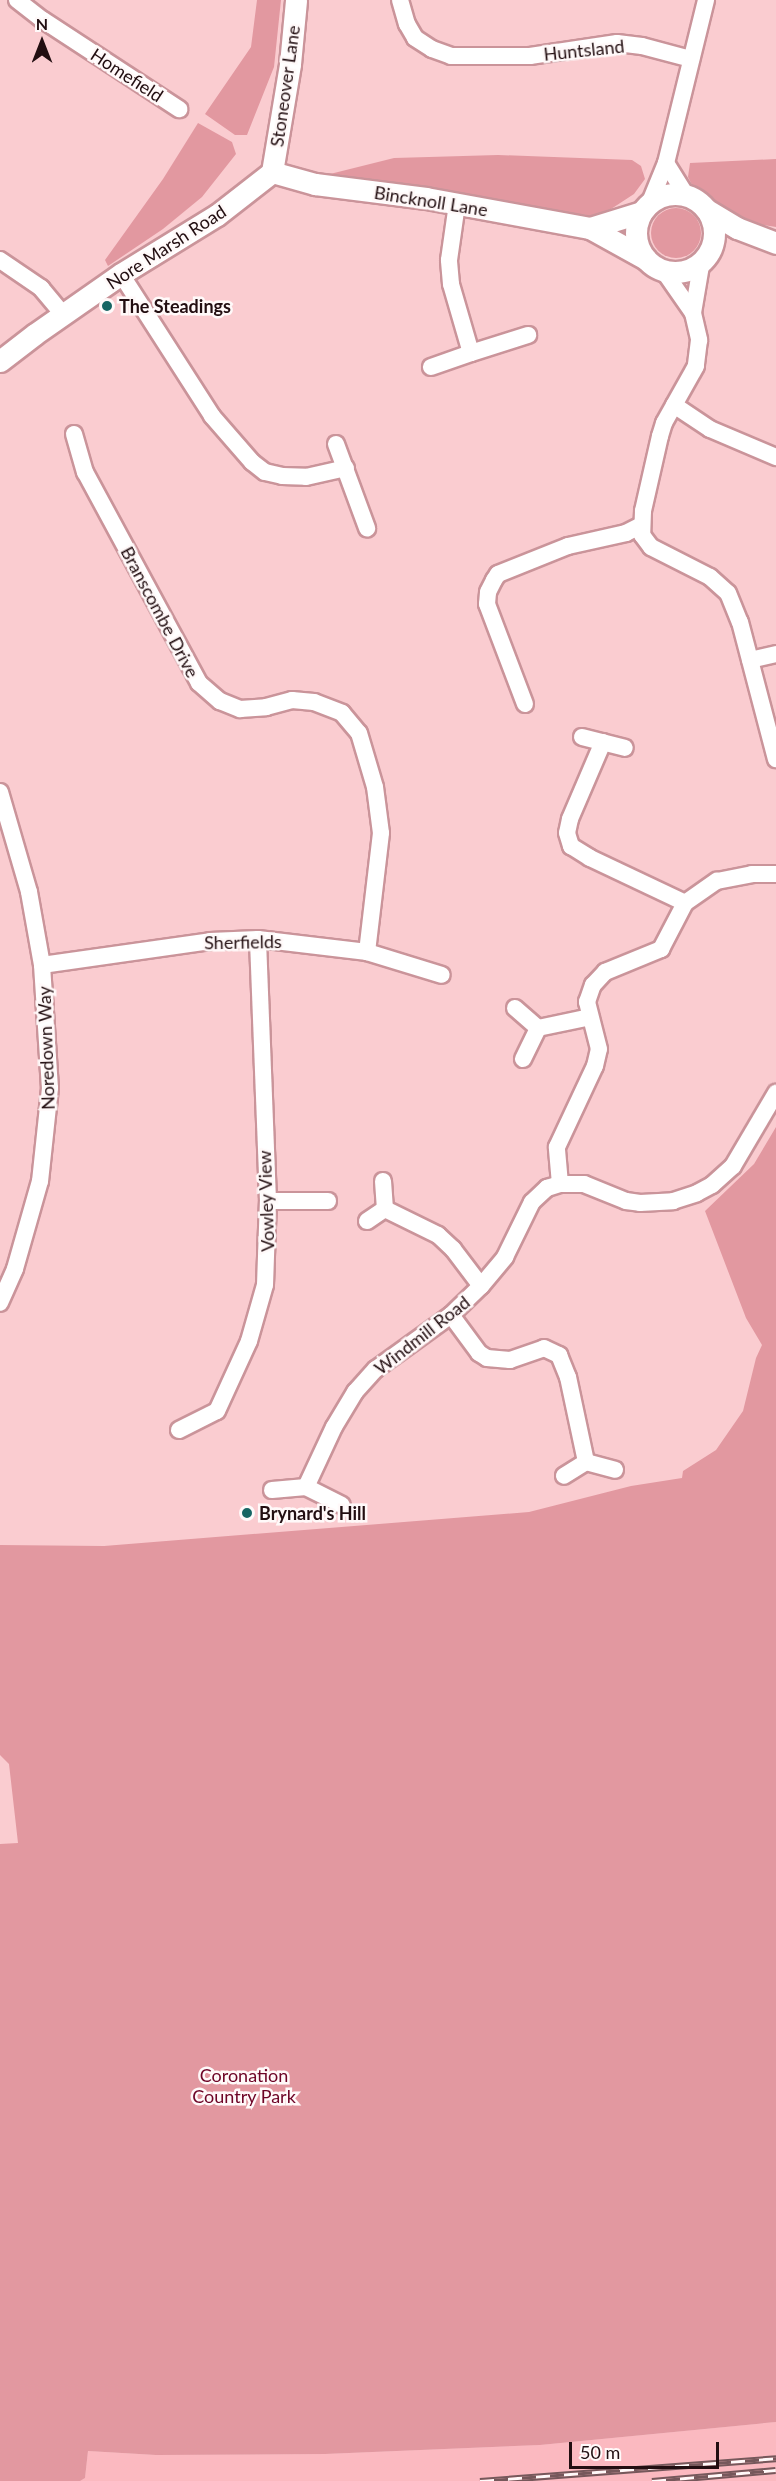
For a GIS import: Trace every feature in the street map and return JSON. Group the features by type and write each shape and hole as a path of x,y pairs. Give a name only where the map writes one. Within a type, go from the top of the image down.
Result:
{"street":[{"name":"Homefield","path":"16,0 43,21 179,109"},
{"name":"Stoneover Lane","path":"272,172 290,64 297,0"},
{"name":"Huntsland","path":"400,0 406,24 416,38 432,49 451,56 530,56 617,43 642,46 691,59"},
{"path":"693,313 654,264 636,236 666,163 706,0"},
{"path":"666,163 686,195"},
{"name":"Bincknoll Lane","path":"272,172 315,184 457,204 590,228 654,264"},
{"name":"Nore Marsh Road","path":"0,362 121,274 217,215 272,172"},
{"path":"646,207 667,194 686,195 698,201 707,210 770,242"},
{"path":"457,204 449,260 451,284 471,353"},
{"name":"Bincknoll Lane","path":"590,228 646,207"},
{"path":"707,210 714,231 693,313 699,340 696,366 660,436 640,526 645,542 651,547 710,577 728,593 735,605 776,759"},
{"path":"654,264 687,270 706,256 733,242 770,242"},
{"path":"0,260 41,288 63,314"},
{"path":"121,274 212,416 252,462 265,472 282,476 306,477 346,468"},
{"path":"431,367 528,335"},
{"path":"674,405 710,429 776,457"},
{"name":"Branscombe Drive","path":"74,434 85,472 199,683 220,701 240,709 266,707 292,700 314,702 342,713 359,733 375,787 381,832 367,952"},
{"path":"336,444 367,528"},
{"path":"525,704 487,604 488,592 494,580 498,574 568,546 626,533 640,526"},
{"path":"750,660 776,654"},
{"path":"582,737 625,748"},
{"path":"603,742 570,819 567,833 572,846 590,858 686,903"},
{"name":"Noredown Way","path":"0,1303 24,1240 44,1155 50,1088 42,965 29,892 1,799"},
{"path":"774,1101 733,1166 712,1185 688,1196 673,1201 640,1203 626,1201 584,1184 560,1184 556,1147 595,1066 599,1049 590,1017 589,993 597,979 614,968 661,949 686,903 717,881 752,874 776,874"},
{"name":"Sherfields","path":"42,965 210,941 258,939 367,952 442,975"},
{"name":"Vowley View","path":"179,1430 217,1411 249,1341 268,1270 268,1201 258,939"},
{"path":"515,1008 538,1028"},
{"path":"538,1028 590,1017"},
{"path":"523,1059 538,1028"},
{"path":"383,1181 385,1209"},
{"name":"Windmill Road","path":"306,1487 334,1427 355,1392 391,1358 451,1315 481,1286 505,1257 532,1202 547,1188 560,1184"},
{"path":"268,1201 328,1201"},
{"path":"367,1221 385,1209"},
{"path":"385,1209 438,1235 453,1249 481,1286"},
{"path":"451,1315 479,1353 487,1358 510,1360 544,1348 560,1355 568,1377 586,1462"},
{"path":"564,1476 586,1462 615,1470"},
{"path":"272,1490 306,1487 342,1505"}],"shaded area":[{"path":"776,2422 776,2481 80,2481 85,2478 88,2451 156,2455 325,2454 540,2445"}],"green space":[{"path":"257,0 281,0 274,67 247,135 235,135 205,114 251,47"},
{"path":"198,123 232,142 236,154 202,197 163,229 108,266 105,260 163,179"},
{"path":"498,155 632,160 641,166 645,179 634,194 611,209 611,215 593,216 342,178 330,174 394,158"},
{"path":"776,159 776,227 752,223 708,204 693,187 688,177 690,163"},
{"path":"671,208 681,208 694,215 701,228 701,238 694,251 681,258 671,258 662,254 655,247 651,238 651,228 655,219 662,212"},
{"name":"Coronation Country Park","path":"776,1127 776,2422 540,2445 325,2454 156,2455 88,2451 85,2478 80,2481 0,2481 0,1844 18,1843 9,1764 0,1755 0,1545 104,1546 529,1512 631,1486 682,1478 683,1471 716,1450 743,1411 756,1358 762,1345 746,1318 705,1211 754,1164"}],"railway":[{"path":"480,2481 776,2458"},
{"path":"652,2481 776,2470"}],"place":[{"name":"The Steadings","path":"107,306"},
{"name":"Brynard's Hill","path":"247,1513"}]}
